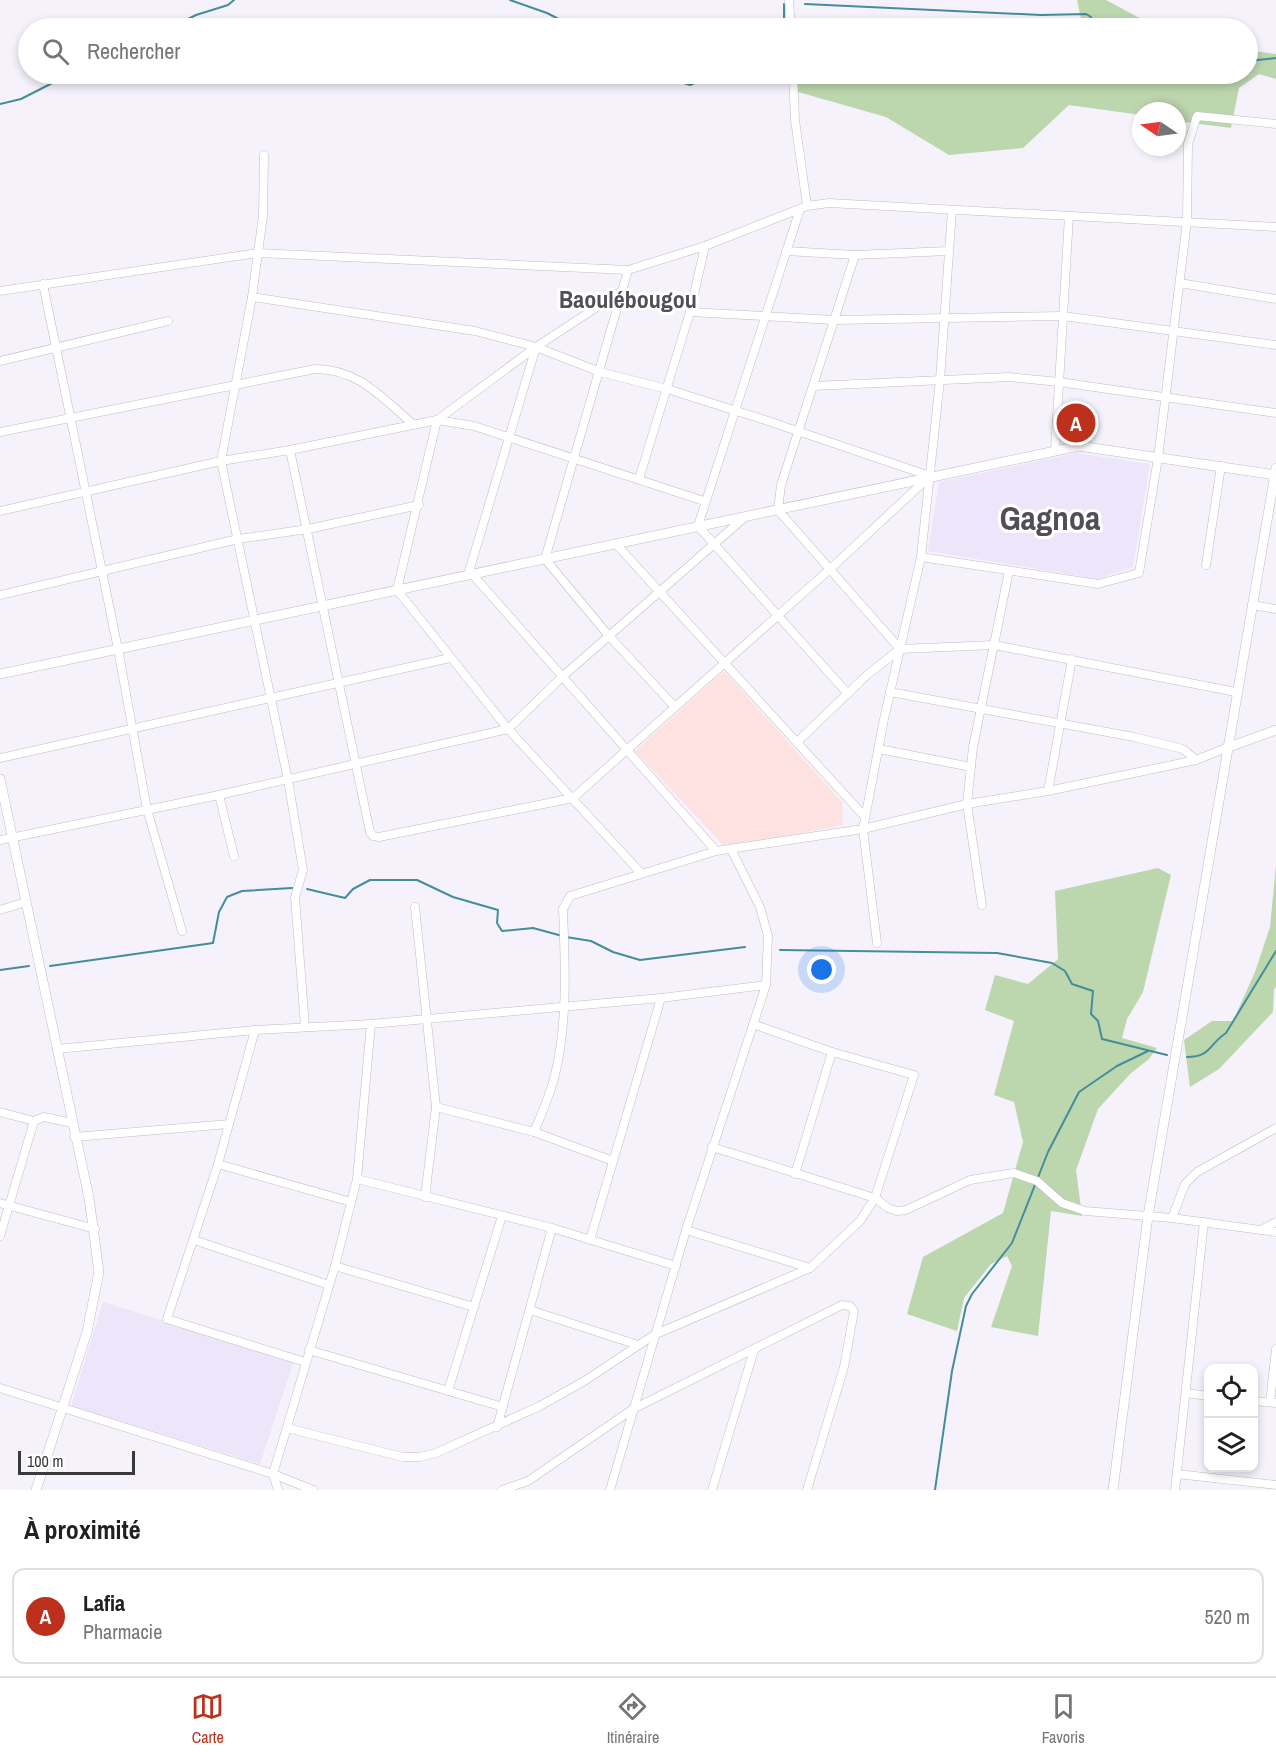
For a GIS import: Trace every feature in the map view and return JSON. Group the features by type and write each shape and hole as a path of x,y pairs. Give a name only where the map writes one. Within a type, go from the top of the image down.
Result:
{"street":[{"path":"789,0 790,18"},
{"path":"698,526 704,501 786,251 803,208 793,84"},
{"path":"921,557 1098,584 1139,573 1158,458 1187,221 1188,144 1197,116 1276,124"},
{"path":"264,155 263,216 252,297 221,461 288,780 303,870 295,897 305,1027"},
{"path":"0,291 258,253 628,270 705,246 803,208 829,203 1187,221 1276,228"},
{"path":"877,943 863,829 890,692 921,557 940,380 952,210"},
{"path":"1055,451 1069,216"},
{"path":"639,479 690,312 705,246"},
{"path":"786,251 855,255 949,251"},
{"path":"855,255 781,485 778,510 900,649"},
{"path":"545,559 628,270"},
{"path":"1179,283 1276,298"},
{"path":"43,284 118,649 147,809 182,931"},
{"path":"397,590 419,506 437,420 536,347 623,290"},
{"path":"252,297 475,331 536,347 600,372 666,389 930,476"},
{"path":"690,312 834,320 1064,316 1276,345"},
{"path":"0,361 168,321"},
{"path":"470,575 536,347"},
{"path":"0,432 315,369 340,371 360,380 414,425"},
{"path":"813,386 1009,377 1276,413"},
{"path":"0,511 221,461 290,450 437,420 474,426 704,501"},
{"path":"0,674 1079,446 1276,472 1236,692 1148,1216 1113,1490"},
{"path":"290,450 370,832 373,836 379,837 573,798 829,570 930,476"},
{"path":"1206,565 1221,466"},
{"path":"0,595 238,539 308,529 419,506"},
{"path":"0,840 288,780 508,729 562,676 745,516"},
{"path":"698,526 848,694"},
{"path":"616,544 865,817"},
{"path":"545,559 609,636 675,707"},
{"path":"982,905 967,804 981,708 1009,571"},
{"path":"470,575 716,851"},
{"path":"397,590 508,729 641,873"},
{"path":"1252,605 1276,609"},
{"path":"796,742 900,649 994,645 1236,692"},
{"path":"0,758 450,658"},
{"path":"1048,791 1072,659"},
{"path":"890,692 1134,737 1183,749 1196,760"},
{"path":"534,1132 555,1074 564,1005 562,909 570,897 716,851 863,829 967,804 1048,791 1196,760 1276,730"},
{"path":"879,749 971,767"},
{"path":"0,779 95,1229 99,1272 98,1290 36,1490"},
{"path":"219,795 234,856"},
{"path":"610,1490 711,1147 766,985 768,936 759,907 731,849"},
{"path":"0,910 26,902"},
{"path":"415,907 436,1107 425,1197"},
{"path":"57,1049 255,1030 370,1024 426,1017 661,998 766,985"},
{"path":"590,1240 661,998"},
{"path":"278,1490 273,1474 335,1266 357,1179 370,1024"},
{"path":"287,1428 382,1454 420,1457 497,1427 586,1380 654,1335 810,1268 860,1221 875,1198 914,1075 832,1052 753,1024"},
{"path":"255,1030 218,1164 168,1318 305,1362"},
{"path":"795,1174 832,1052"},
{"path":"436,1107 534,1132 613,1161"},
{"path":"0,1112 34,1121 44,1117 72,1123"},
{"path":"0,1236 34,1121"},
{"path":"75,1137 228,1124"},
{"path":"1172,1218 1185,1184 1197,1172 1276,1128"},
{"path":"711,1147 875,1198 888,1208 897,1211 906,1210 970,1180 1014,1173 1031,1177 1062,1203 1085,1211 1172,1218 1276,1232"},
{"path":"218,1164 351,1202"},
{"path":"357,1179 552,1228 676,1266"},
{"path":"0,1203 95,1229"},
{"path":"448,1391 502,1216"},
{"path":"1175,1490 1204,1222"},
{"path":"1260,1230 1276,1222"},
{"path":"497,1427 552,1228"},
{"path":"686,1230 810,1268"},
{"path":"194,1240 328,1286"},
{"path":"335,1266 474,1307"},
{"path":"502,1490 518,1488 633,1409 842,1305 850,1306 854,1311 844,1367 807,1490"},
{"path":"530,1310 638,1345"},
{"path":"1258,1401 1273,1403 1276,1349"},
{"path":"309,1350 503,1407"},
{"path":"712,1490 754,1350"},
{"path":"0,1388 273,1474 313,1490"},
{"path":"1186,1393 1204,1395"},
{"path":"1177,1474 1276,1485"}],"shaded area":[{"path":"1077,453 1150,464 1133,567 1097,579 928,551 939,482"},
{"path":"724,671 843,803 842,825 726,848 635,751"},
{"path":"103,1302 294,1361 260,1464 71,1406"}],"green space":[{"path":"1077,0 1106,0 1139,18 1081,18"},
{"path":"1258,51 1276,54 1276,79 1258,75"},
{"path":"796,84 1245,84 1239,88 1231,128 1186,122 1186,102 1132,102 1132,114 1069,105 1023,148 949,155 886,117 791,90"},
{"path":"1276,865 1276,987 1273,1012 1219,1069 1190,1087 1184,1040 1212,1021 1233,1021 1255,972 1270,927"},
{"path":"1158,868 1171,875 1143,992 1127,1019 1122,1038 1157,1048 1149,1059 1130,1074 1098,1109 1076,1170 1082,1216 1051,1211 1038,1336 991,1327 1012,1266 1007,1256 991,1264 964,1298 957,1331 907,1314 923,1257 1003,1213 1023,1142 1014,1102 994,1095 1014,1021 985,1010 995,975 1028,984 1058,959 1055,891"}],"waterway":[{"path":"190,18 228,5 234,0"},
{"path":"510,0 557,18"},
{"path":"784,4 784,18"},
{"path":"805,4 1041,15 1086,14 1091,18"},
{"path":"1258,60 1276,58"},
{"path":"0,104 21,99 50,84"},
{"path":"687,84 692,84"},
{"path":"307,889 345,898 353,889 370,880 417,880 453,897 498,910 497,923 502,931 533,928 591,941 613,952 640,960 745,947"},
{"path":"50,966 213,943 219,912 227,897 242,891 292,888"},
{"path":"780,950 997,953 1052,963 1065,971 1072,984 1093,991 1091,1014 1098,1021 1102,1039 1167,1055"},
{"path":"1187,1057 1205,1053 1226,1033 1276,951"},
{"path":"0,970 29,966"},
{"path":"935,1490 952,1371 966,1306 972,1294 1012,1243 1048,1152 1079,1092 1117,1066 1148,1051"}],"place":[{"name":"Lafia","path":"1076,423"}],"district":[{"name":"Baoulébougou","path":"628,299"},
{"name":"Gagnoa","path":"1050,518"}]}
